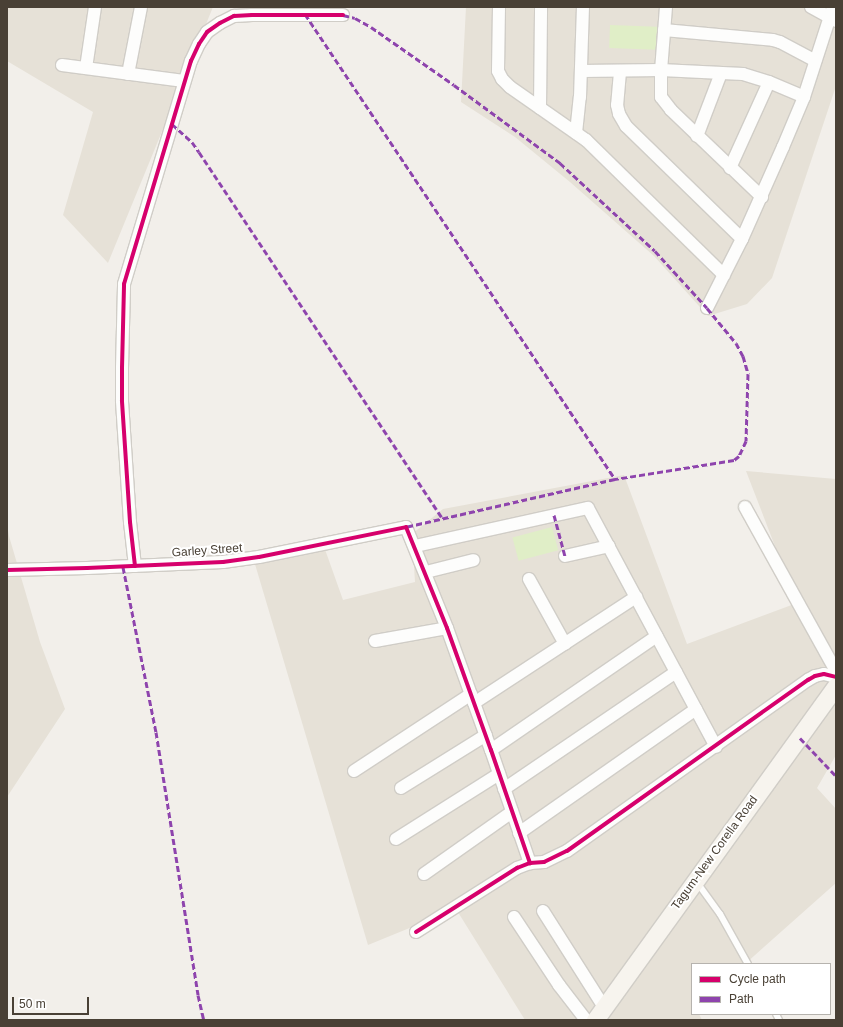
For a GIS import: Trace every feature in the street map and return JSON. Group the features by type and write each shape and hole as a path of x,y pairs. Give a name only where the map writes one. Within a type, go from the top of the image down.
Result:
{"main road":[{"name":"Tagum-New Corella Road","path":"600,1013 836,686"}],"street":[{"path":"86,68 95,7"},
{"path":"128,74 141,7"},
{"path":"499,7 499,75 510,87 576,132 598,150 724,275"},
{"path":"540,108 541,7"},
{"path":"576,132 582,71 584,7"},
{"path":"666,7 660,93 664,102 730,168 762,197"},
{"path":"707,308 762,197 804,97 833,15 811,7"},
{"path":"136,566 130,522 122,400 124,284 184,81 199,44 207,32 234,16 252,14 343,15"},
{"path":"664,30 773,40 780,42 816,61"},
{"path":"62,65 184,81"},
{"path":"582,71 620,72 661,70 743,74 770,82 804,97"},
{"path":"620,72 617,105 619,114 626,126 742,239"},
{"path":"697,136 721,73"},
{"path":"730,168 770,82"},
{"path":"745,507 836,671"},
{"path":"530,863 473,699 415,546 588,508 716,747"},
{"name":"Garley Street","path":"7,570 223,562 259,557 406,527 415,546"},
{"path":"565,556 609,546"},
{"path":"426,572 474,560"},
{"path":"529,579 565,644"},
{"path":"354,771 565,644 636,598"},
{"path":"375,641 447,628"},
{"path":"491,750 657,636"},
{"path":"504,789 676,672"},
{"path":"416,932 512,871 530,863 544,862 567,851 815,676 824,674 836,677"},
{"path":"519,833 696,709"},
{"path":"400,788 486,735"},
{"path":"396,839 499,774"},
{"path":"424,874 512,812"},
{"path":"543,911 600,1013"},
{"path":"514,917 559,985 586,1020"}],"lane":[{"path":"695,880 720,914 747,963"}],"shaded area":[{"path":"7,7 213,7 108,263 63,215 93,112 7,61"},
{"path":"466,7 836,7 836,86 772,278 747,304 708,316 654,256 570,182 515,137 461,102"},
{"path":"746,471 836,479 836,755 817,788 836,809 836,883 746,963 691,963 691,1015 700,1015 702,1020 525,1020 456,909 368,945 252,554 322,541 343,600 415,582 412,534 443,509 624,475 687,644 797,603"},
{"path":"7,524 9,536 40,642 65,709 7,797"}],"green space":[{"path":"610,25 657,27 656,50 609,48"},
{"path":"552,527 558,550 519,561 512,538"}],"marked path":[{"path":"305,14 615,479"},
{"path":"343,15 355,18 371,27 454,85 560,163 655,251 707,308 736,343 743,356 748,374 746,441 739,456 734,460 615,479 406,527"},
{"path":"172,124 192,142 199,152 442,518"},
{"path":"554,515 565,556"},
{"path":"123,567 156,732 198,995 204,1020"},
{"path":"800,738 836,776"}],"cycle path":[{"path":"135,566 130,522 122,400 124,284 191,61 199,44 207,32 234,16 343,15"},
{"path":"7,570 223,562 259,557 406,527 447,628 530,863"},
{"path":"416,932 517,868 530,863 544,862 567,851 808,680 815,676 824,674 836,677"}]}
